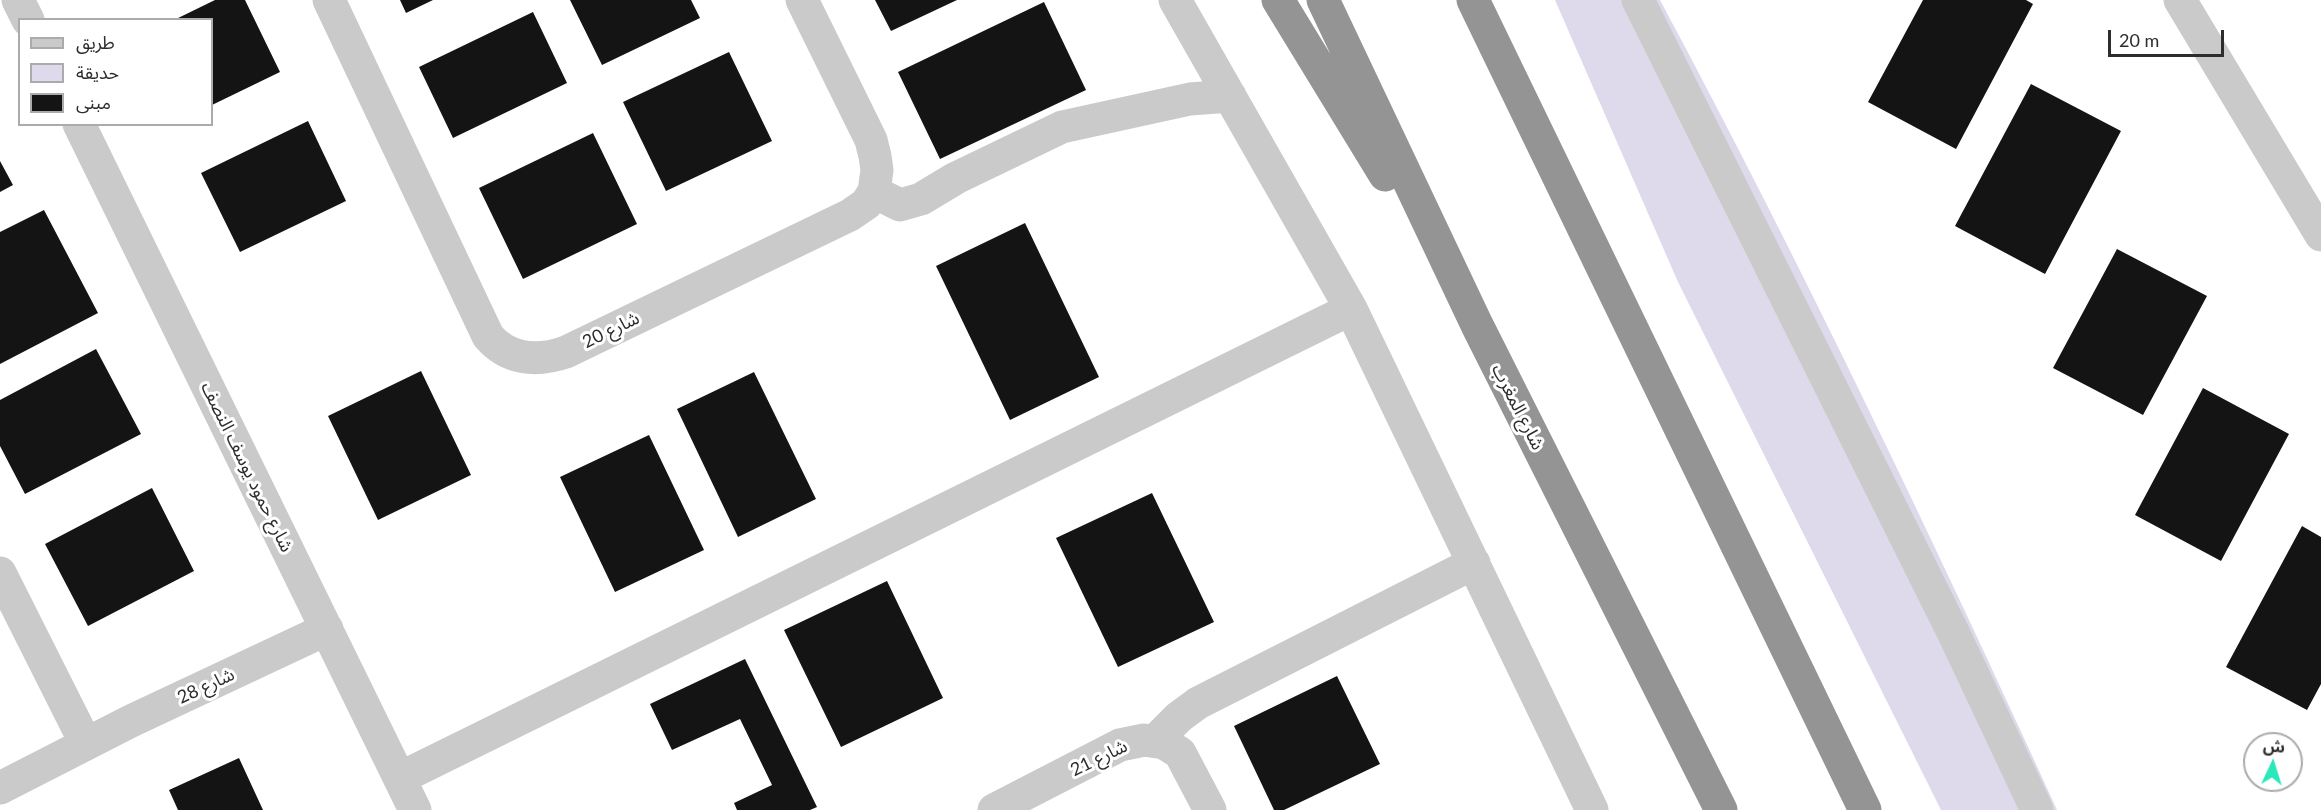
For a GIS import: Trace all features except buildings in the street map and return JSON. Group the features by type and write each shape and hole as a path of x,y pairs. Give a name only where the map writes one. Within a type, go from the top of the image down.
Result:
{"highway":[{"path":"1278,0 1477,325"},
{"name":"شارع المغرب","path":"1323,0 1477,325 1720,810"},
{"path":"1473,0 1865,810"},
{"path":"1494,0 1604,272"}],"street":[{"path":"18,0 27,18"},
{"name":"شارع 20","path":"329,0 488,336 500,348 515,356 544,358 566,352 850,215 866,204 874,192"},
{"path":"802,0 871,140 878,170 874,192 900,205 921,199 956,178 1062,127 1190,99 1230,96"},
{"path":"1175,0 1351,309 1592,810"},
{"path":"1638,0 1952,630 2037,810"},
{"path":"2180,0 2321,235"},
{"name":"شارع حمود يوسف النصف","path":"80,126 415,810"},
{"path":"400,778 1351,309"},
{"path":"1210,810 1180,753 1172,746 1155,741 1179,717 1198,703 1474,563"},
{"path":"0,573 86,744"},
{"name":"شارع 28","path":"0,789 86,744 327,629"},
{"name":"شارع 21","path":"994,810 1120,745 1136,740 1155,741"}],"green space":[{"path":"1555,0 1660,0 1865,402 2057,810 1941,810 1678,282"}]}
